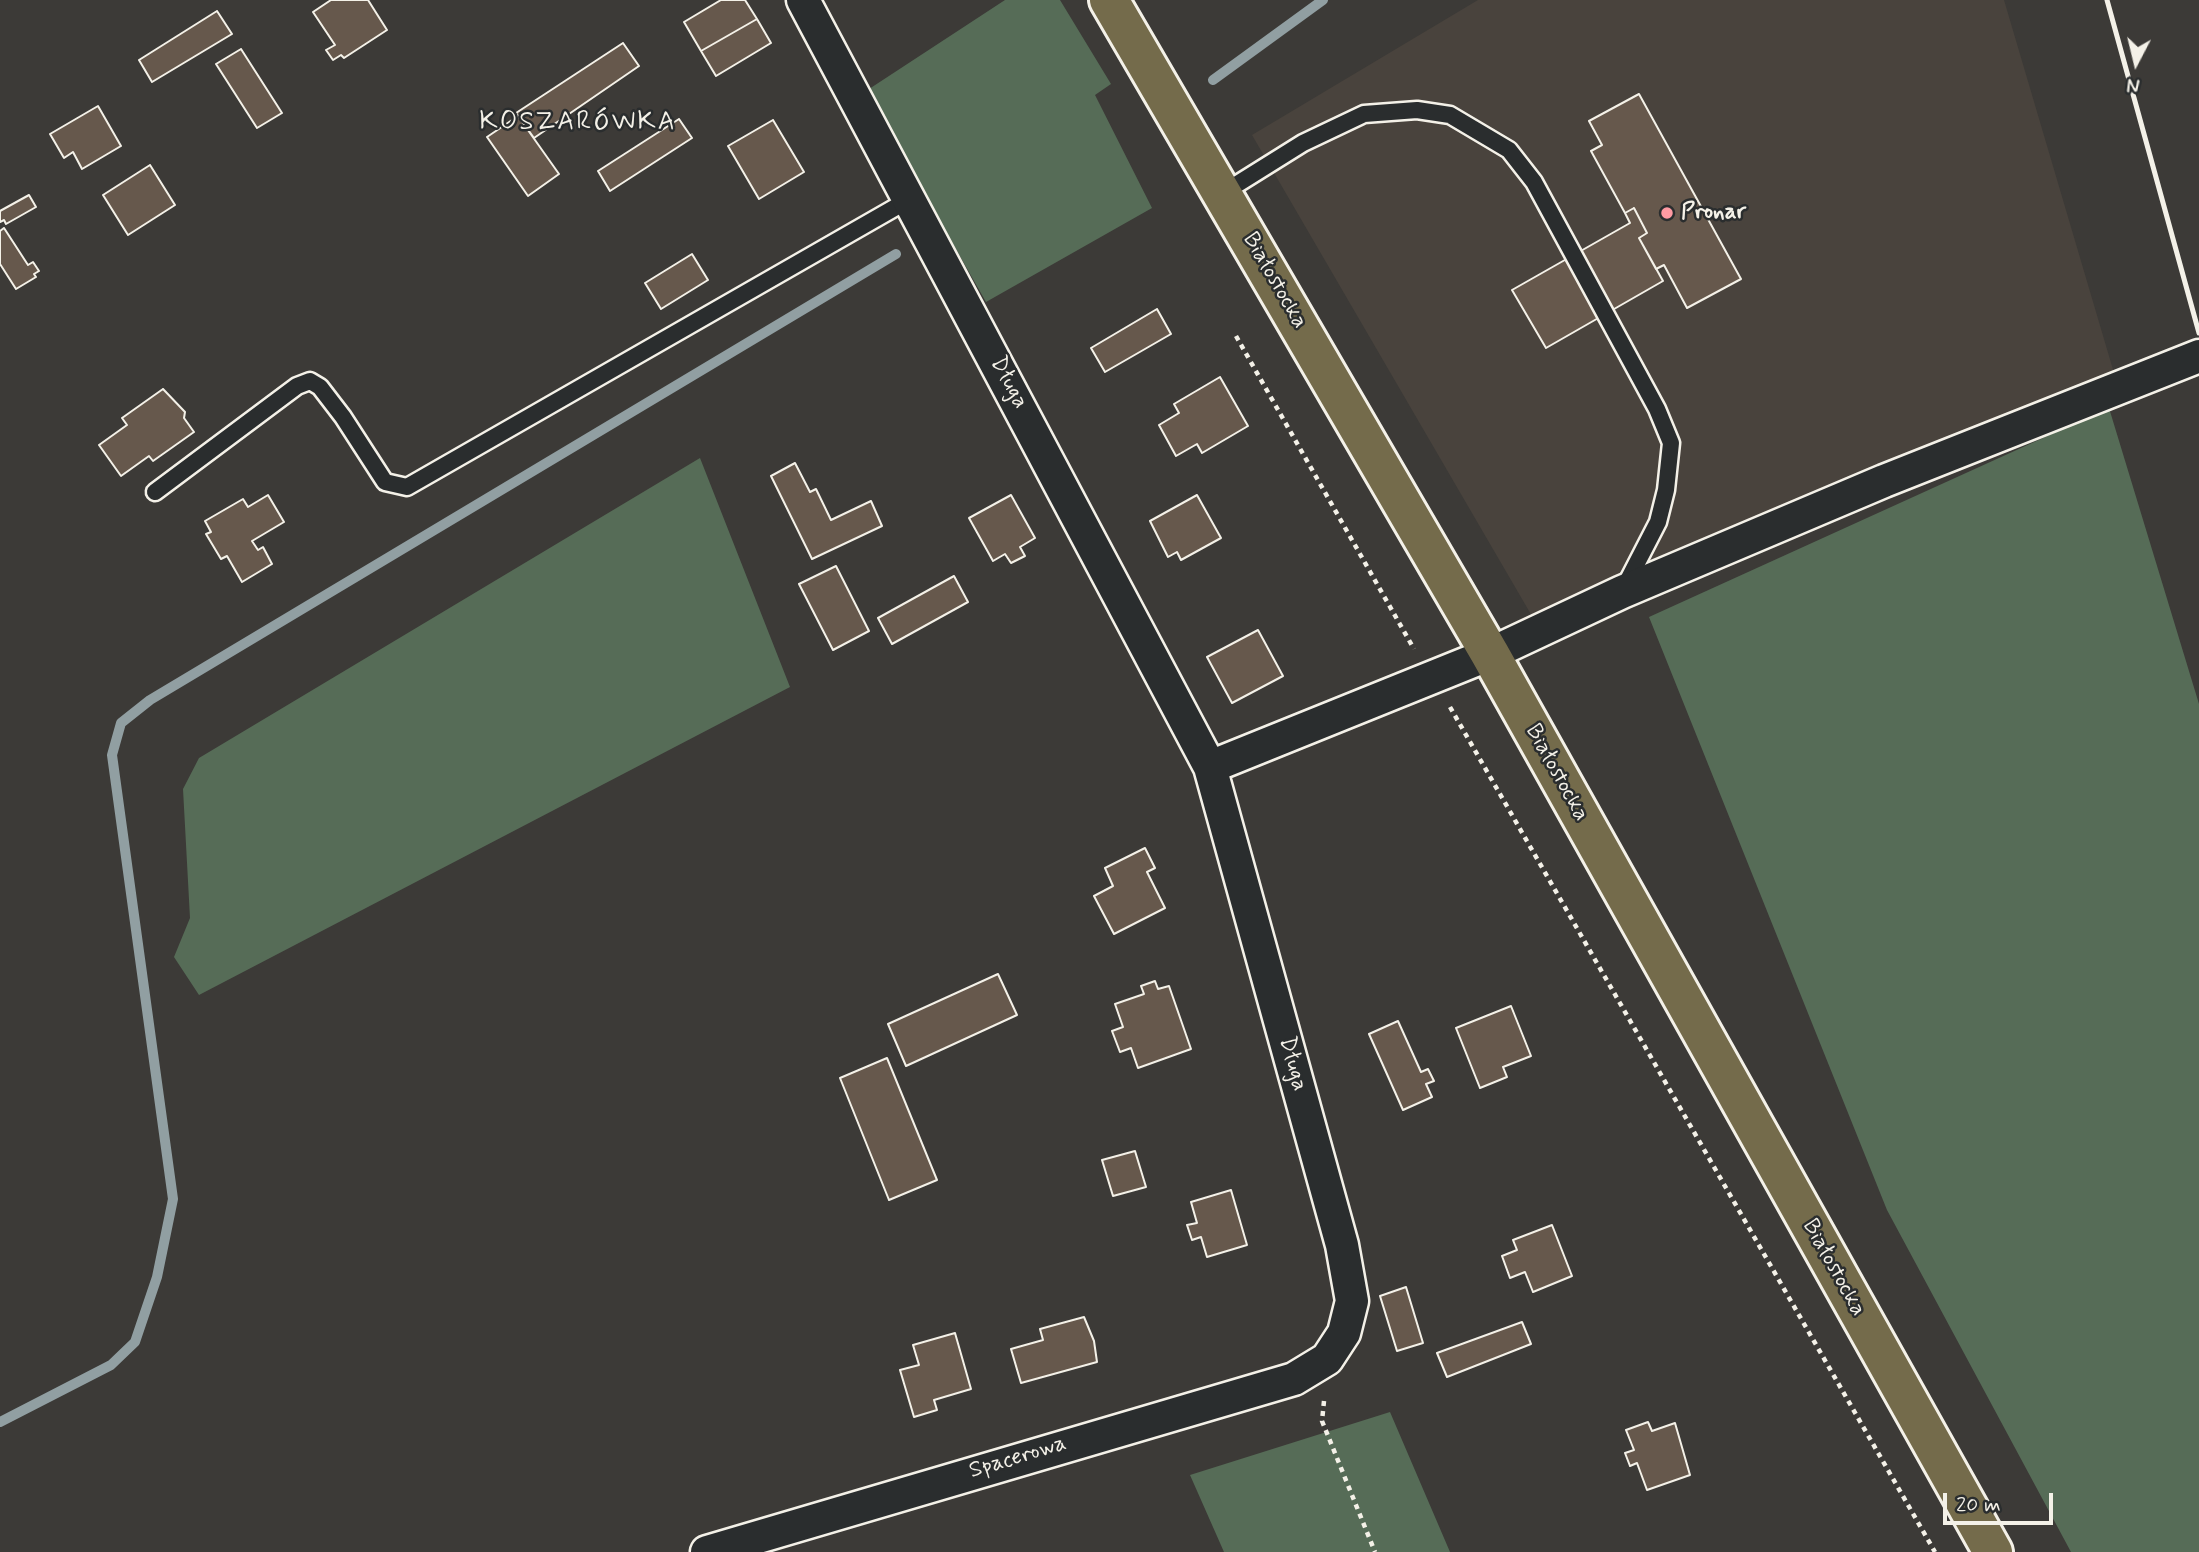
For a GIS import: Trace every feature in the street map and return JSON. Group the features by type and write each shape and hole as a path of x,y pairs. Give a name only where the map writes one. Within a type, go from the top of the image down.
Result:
{"main road":[{"name":"Białostocka","path":"1109,0 1490,654 1993,1552"}],"street":[{"name":"Długa","path":"803,0 1210,766 1342,1245 1352,1301 1344,1333 1326,1359"},
{"path":"1210,766 1490,654 1622,592 1884,481 2199,356"},
{"name":"Spacerowa","path":"707,1552 1294,1379 1326,1359"}],"lane":[{"path":"1223,193 1303,143 1364,114 1417,110 1450,115 1509,150 1534,182 1657,409 1671,443 1666,490 1658,522 1622,592"},
{"path":"155,492 298,386 310,381 320,387 343,417 385,482 407,488 910,199"}],"path":[{"path":"1237,336 1430,678 1935,1552"},
{"path":"1324,1398 1322,1421 1375,1552"}],"shaded area":[{"path":"1478,0 2004,0 2114,373 1543,635 1252,135"}],"green space":[{"path":"1005,0 1060,0 1111,84 1095,95 1152,208 986,302 866,91"},
{"path":"2109,408 2199,704 2199,1552 2071,1552 1887,1210 1649,617"},
{"path":"700,458 790,687 199,995 174,957 190,918 183,789 199,758"},
{"path":"1390,1412 1450,1552 1224,1552 1190,1475"}],"building":[{"path":"331,0 368,0 387,30 344,58 341,55 333,60 326,50 335,45 313,12"},
{"path":"721,0 745,0 757,19 701,51 684,22"},
{"path":"217,11 232,34 152,82 139,60"},
{"path":"757,19 771,43 716,76 701,51"},
{"path":"623,43 639,66 534,138 516,113"},
{"path":"241,49 282,113 257,128 216,64"},
{"path":"1639,94 1741,279 1687,308 1664,265 1656,269 1639,238 1647,233 1634,208 1625,213 1591,151 1602,145 1589,121"},
{"path":"98,106 121,146 82,169 73,152 64,158 50,134"},
{"path":"518,116 559,174 528,196 487,137"},
{"path":"679,119 692,138 610,191 598,171"},
{"path":"773,120 804,172 759,199 728,146"},
{"path":"150,165 175,205 128,235 103,195"},
{"path":"29,195 36,207 6,224 4,220 0,222 0,211"},
{"path":"1634,208 1647,233 1639,238 1663,281 1546,348 1512,290 1630,223 1625,213"},
{"path":"4,228 28,265 33,262 39,271 34,274 36,277 16,289 0,264 0,231"},
{"path":"692,254 708,280 661,309 645,283"},
{"path":"1157,309 1171,334 1105,372 1091,348"},
{"path":"1220,377 1248,426 1202,453 1197,444 1176,456 1159,425 1179,413 1174,404"},
{"path":"163,389 185,412 184,418 194,432 153,461 149,456 121,476 99,445 127,425 122,418"},
{"path":"795,463 810,492 816,489 831,520 871,501 882,526 812,559 771,476"},
{"path":"268,495 284,522 252,541 258,550 263,547 272,564 242,582 227,556 221,559 206,534 211,532 205,521 243,499 248,507"},
{"path":"1011,495 1035,538 1020,547 1025,556 1011,563 1005,554 993,561 969,518"},
{"path":"1197,495 1221,538 1181,560 1177,552 1168,557 1150,521"},
{"path":"836,566 869,631 833,650 799,584"},
{"path":"954,576 968,602 892,644 878,618"},
{"path":"1258,630 1283,676 1232,703 1207,657"},
{"path":"1145,848 1155,868 1147,872 1165,908 1114,934 1094,896 1113,886 1105,868"},
{"path":"998,974 1017,1015 906,1066 888,1024"},
{"path":"1155,981 1158,989 1169,986 1191,1049 1138,1068 1131,1048 1120,1052 1112,1031 1123,1027 1115,1004 1144,994 1141,986"},
{"path":"1511,1006 1531,1056 1503,1067 1507,1077 1480,1088 1456,1028"},
{"path":"1398,1021 1421,1072 1428,1069 1434,1081 1426,1084 1432,1097 1403,1110 1369,1034"},
{"path":"887,1058 937,1180 889,1200 840,1078"},
{"path":"1135,1151 1146,1187 1113,1196 1102,1160"},
{"path":"1231,1190 1247,1245 1207,1257 1201,1237 1192,1240 1187,1225 1197,1223 1191,1202"},
{"path":"1552,1225 1572,1276 1533,1292 1525,1272 1510,1278 1502,1256 1517,1250 1513,1240"},
{"path":"1406,1287 1423,1343 1397,1351 1380,1296"},
{"path":"1084,1317 1094,1341 1097,1362 1021,1383 1011,1349 1043,1340 1040,1329"},
{"path":"1522,1322 1531,1344 1447,1377 1437,1353"},
{"path":"955,1333 971,1389 934,1400 937,1410 914,1417 900,1370 919,1365 913,1345"},
{"path":"1648,1422 1652,1431 1675,1423 1690,1475 1647,1490 1637,1463 1630,1466 1625,1453 1634,1450 1626,1430"}],"waterway":[{"path":"1213,80 1323,0"},
{"path":"0,1422 111,1365 135,1342 157,1277 173,1199 112,755 121,723 150,700 896,254"}],"railway":[{"path":"2107,0 2199,333"}],"place":[{"name":"Pronar","path":"1667,213"}],"district":[{"name":"KOSZARÓWKA","path":"578,124"}]}
